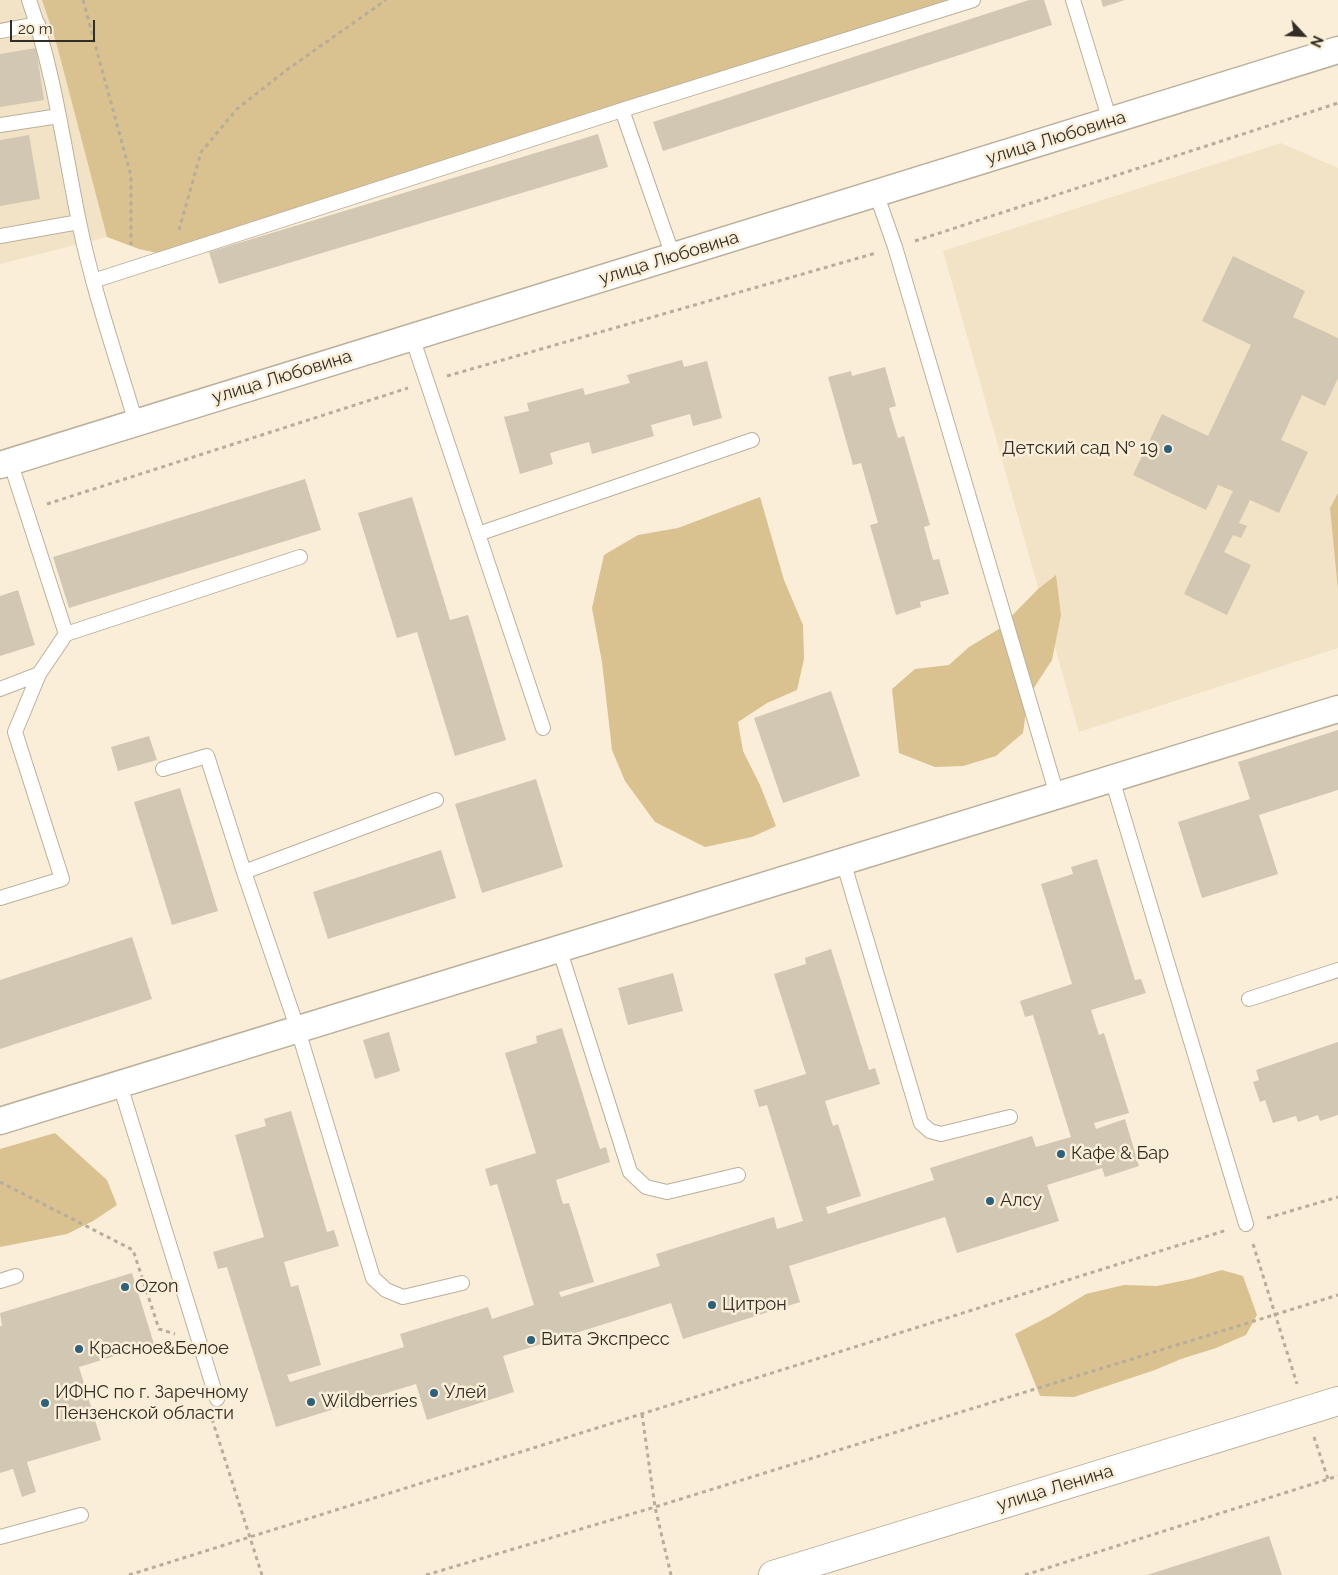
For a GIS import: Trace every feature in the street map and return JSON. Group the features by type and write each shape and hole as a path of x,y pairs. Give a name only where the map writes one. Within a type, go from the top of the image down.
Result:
{"main road":[{"name":"улица Ленина","path":"789,1572 1338,1401"}],"street":[{"name":"улица Любовина","path":"5,463 1338,50"},
{"path":"0,1122 1338,709"}],"lane":[{"path":"29,0 38,24 59,116 79,222 93,281 136,422"},
{"path":"93,281 622,110 973,0"},
{"path":"1073,0 1110,121"},
{"path":"0,31 38,24"},
{"path":"622,110 673,256"},
{"path":"0,125 59,116"},
{"path":"876,194 895,248 1057,795"},
{"path":"0,236 79,222"},
{"path":"412,337 543,728"},
{"path":"478,534 752,440"},
{"path":"5,463 26,510 66,634"},
{"path":"0,898 62,879 15,732 39,674 66,634 300,557"},
{"path":"0,689 39,674"},
{"path":"163,769 207,756 298,1030 373,1278 386,1290 402,1297 462,1283"},
{"path":"1112,779 1246,1224"},
{"path":"244,872 436,800"},
{"path":"843,861 921,1123 930,1131 942,1134 1010,1117"},
{"path":"559,948 630,1172 646,1187 666,1192 738,1175"},
{"path":"1249,999 1338,970"},
{"path":"120,1085 217,1400"},
{"path":"0,1281 16,1276"},
{"path":"0,1536 81,1515"}],"path":[{"path":"83,0 131,176 131,269"},
{"path":"171,256 202,152 237,109 288,69 386,0"},
{"path":"26,510 428,382 895,248 1338,103"},
{"path":"0,1182 133,1250 158,1329 177,1335"},
{"path":"129,1575 1246,1224 1338,1197"},
{"path":"1246,1224 1328,1479"},
{"path":"426,1575 655,1507 1338,1295"},
{"path":"210,1414 262,1575"},
{"path":"642,1414 655,1507 671,1575"},
{"path":"1025,1575 1338,1476"}],"shaded area":[{"path":"0,0 42,0 56,42 107,237 0,264"},
{"path":"42,0 954,0 171,256 139,249 107,237 56,42"},
{"name":"Детский сад № 19","path":"1281,143 1338,168 1338,648 1079,732 943,251"},
{"path":"1338,493 1338,590 1330,508"},
{"path":"760,497 784,580 803,625 804,659 797,690 767,703 738,722 743,751 760,785 776,826 752,837 705,847 655,822 625,781 612,750 602,662 592,608 604,555 638,535 678,528"},
{"path":"1056,575 1061,615 1052,660 1028,697 1023,733 996,756 963,766 935,767 899,753 892,689 915,669 949,665 969,647 999,629 1038,589"},
{"path":"55,1133 107,1180 117,1205 93,1221 67,1234 0,1247 0,1149"},
{"path":"1222,1270 1243,1276 1257,1315 1246,1335 1155,1370 1074,1397 1040,1396 1015,1334 1086,1294 1124,1285 1157,1286"}],"building":[{"path":"1029,0 1044,0 1052,25 663,151 653,122"},
{"path":"1101,0 1125,0 1103,7"},
{"path":"36,48 44,100 0,107 0,54"},
{"path":"598,134 608,167 219,284 209,252"},
{"path":"29,135 40,199 0,206 0,140"},
{"path":"1233,256 1305,291 1293,317 1338,338 1338,378 1325,406 1302,395 1281,440 1308,452 1279,513 1250,500 1239,523 1247,526 1241,538 1233,535 1224,552 1251,565 1227,615 1184,594 1233,491 1218,485 1206,510 1133,475 1162,414 1208,436 1251,345 1202,321"},
{"path":"682,360 684,367 707,361 722,418 693,426 690,414 651,425 654,436 592,454 589,442 550,453 553,464 520,474 504,417 529,411 527,403 583,388 585,395 630,383 627,375"},
{"path":"885,367 896,406 889,408 898,438 904,436 930,525 924,527 933,560 939,559 949,594 920,602 921,607 896,615 870,525 878,523 861,463 853,465 828,377 851,371 852,376"},
{"path":"305,479 321,530 69,608 53,557"},
{"path":"412,497 450,620 468,615 506,740 455,756 417,632 397,638 358,513"},
{"path":"18,590 35,645 0,656 0,596"},
{"path":"831,691 860,776 783,803 754,718"},
{"path":"1338,730 1338,790 1259,815 1278,874 1202,898 1178,822 1250,799 1238,762"},
{"path":"149,736 157,760 118,771 111,747"},
{"path":"536,779 563,867 482,893 455,804"},
{"path":"180,788 218,911 172,925 134,802"},
{"path":"441,850 456,898 328,939 313,892"},
{"path":"1097,859 1135,980 1141,979 1146,993 1091,1010 1099,1035 1104,1033 1129,1113 1094,1123 1096,1129 1125,1119 1139,1166 1105,1177 1102,1168 1047,1185 1059,1221 957,1253 945,1217 789,1266 800,1302 683,1339 671,1303 503,1356 514,1392 427,1420 416,1384 276,1427 227,1267 218,1269 213,1252 264,1237 235,1135 266,1126 264,1119 291,1111 327,1232 334,1230 339,1246 284,1262 291,1287 298,1285 321,1365 287,1375 290,1382 404,1347 400,1334 488,1307 492,1319 534,1305 497,1184 490,1186 485,1169 536,1153 505,1053 537,1043 536,1036 562,1028 600,1149 606,1147 610,1162 556,1180 563,1204 569,1203 594,1282 559,1292 561,1297 660,1266 656,1254 774,1217 777,1229 803,1221 767,1105 759,1107 754,1090 806,1074 774,974 806,964 805,958 831,949 869,1070 875,1068 880,1084 825,1101 833,1126 838,1124 861,1196 826,1207 828,1214 934,1180 930,1168 1032,1136 1036,1147 1071,1137 1033,1015 1025,1017 1020,1001 1072,984 1041,884 1073,874 1071,867"},
{"path":"132,937 152,999 0,1049 0,980"},
{"path":"673,973 683,1011 628,1025 618,988"},
{"path":"389,1032 400,1071 375,1079 363,1040"},
{"path":"1338,1042 1338,1115 1320,1121 1318,1115 1298,1122 1296,1116 1273,1123 1265,1100 1260,1102 1253,1082 1259,1080 1256,1070"},
{"name":"ИФНС по г. Заречному Пензенской области","path":"132,1273 154,1344 79,1367 101,1440 27,1462 36,1492 22,1497 13,1469 0,1473 0,1326 2,1326 0,1313"},
{"path":"1269,1536 1282,1575 1147,1575"}],"place":[{"name":"Детский сад № 19","path":"1168,449"},
{"name":"Кафе & Бар","path":"1061,1154"},
{"name":"Алсу","path":"990,1201"},
{"name":"Ozon","path":"125,1287"},
{"name":"Цитрон","path":"712,1305"},
{"name":"Вита Экспресс","path":"531,1340"},
{"name":"Красное&Белое","path":"79,1349"},
{"name":"Улей","path":"434,1393"},
{"name":"Wildberries","path":"311,1402"},
{"name":"ИФНС по г. Заречному Пензенской области","path":"45,1403"}]}
